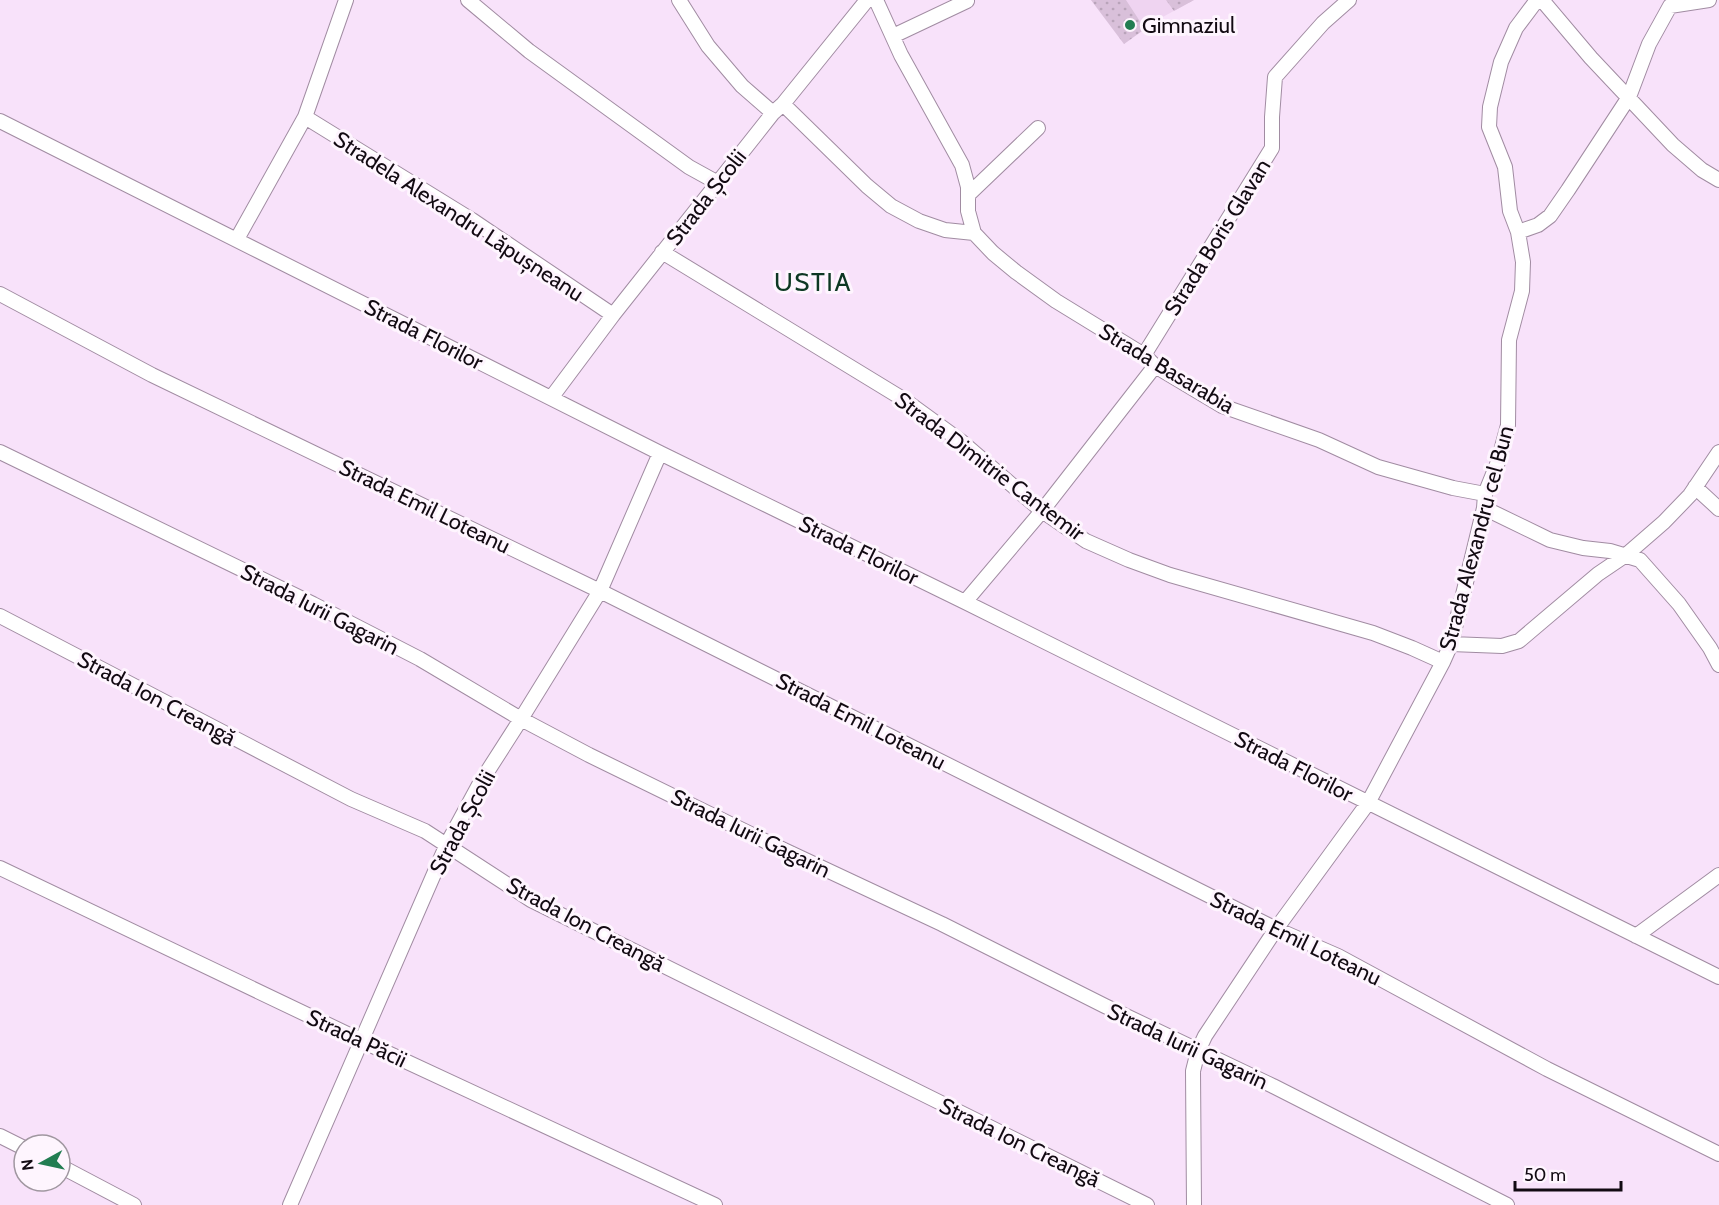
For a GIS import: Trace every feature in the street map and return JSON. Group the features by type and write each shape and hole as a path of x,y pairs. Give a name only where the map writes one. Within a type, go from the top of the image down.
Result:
{"street":[{"path":"237,239 305,117 346,0"},
{"path":"468,0 529,51 690,167 718,183"},
{"path":"680,0 708,46 742,86 778,109 891,206 919,221 945,230 974,233 968,211 968,195 962,165 917,85 876,0"},
{"name":"Strada Școlii","path":"551,398 662,252 867,0"},
{"name":"Strada Boris Glavan","path":"1144,356 1272,148 1275,77 1323,23 1349,0"},
{"name":"Strada Alexandru cel Bun","path":"1194,1205 1192,1071 1198,1051 1205,1036 1276,929 1368,803 1451,644 1484,501 1508,425 1509,340 1522,291 1523,262 1518,232 1510,211 1505,166 1489,127 1490,107 1501,62 1516,28 1537,0"},
{"path":"1542,0 1591,58 1673,145 1702,170 1719,180"},
{"path":"1518,232 1538,225 1550,216 1629,97 1649,44 1670,3 1709,0"},
{"path":"893,36 967,1"},
{"name":"Stradela Alexandru Lăpușneanu","path":"305,117 472,220 613,315"},
{"name":"Strada Florilor","path":"0,121 660,453 1719,977"},
{"path":"968,195 1038,128"},
{"name":"Strada Basarabia","path":"974,233 993,253 1056,301 1144,356 1155,366 1222,406 1319,440 1378,467 1453,488 1484,501 1550,540 1626,555 1640,560 1679,604 1719,665"},
{"name":"Strada Dimitrie Cantemir","path":"662,252 903,399 962,442 1042,511 1086,541 1170,575 1373,633 1443,662"},
{"name":"Strada Emil Loteanu","path":"0,294 152,375 600,591 1276,929 1338,956 1546,1069 1719,1154"},
{"path":"965,602 1042,511 1155,366"},
{"name":"Strada Iurii Gagarin","path":"0,452 313,604 420,659 522,719 758,838 942,924 1105,1006 1273,1086 1507,1205"},
{"path":"1451,644 1502,645 1519,641 1598,574 1626,555 1665,522 1695,487 1719,452"},
{"name":"Strada Școlii","path":"290,1205 447,844 480,783 600,591 660,453"},
{"path":"1695,487 1719,509"},
{"name":"Strada Ion Creangă","path":"0,616 351,799 425,831 531,900 1146,1205"},
{"name":"Strada Păcii","path":"0,868 362,1041 715,1205"},
{"path":"1636,936 1719,875"},
{"path":"72,1172 134,1205"}],"shaded area":[{"name":"Gimnaziul","path":"1091,0 1194,0 1159,19 1124,44"},
{"path":"1091,0 1126,0 1143,26 1140,28 1142,31 1124,44"},
{"path":"1166,0 1194,0 1174,11"}],"place":[{"name":"Gimnaziul","path":"1130,25"}],"district":[{"name":"USTIA","path":"813,282"}]}
